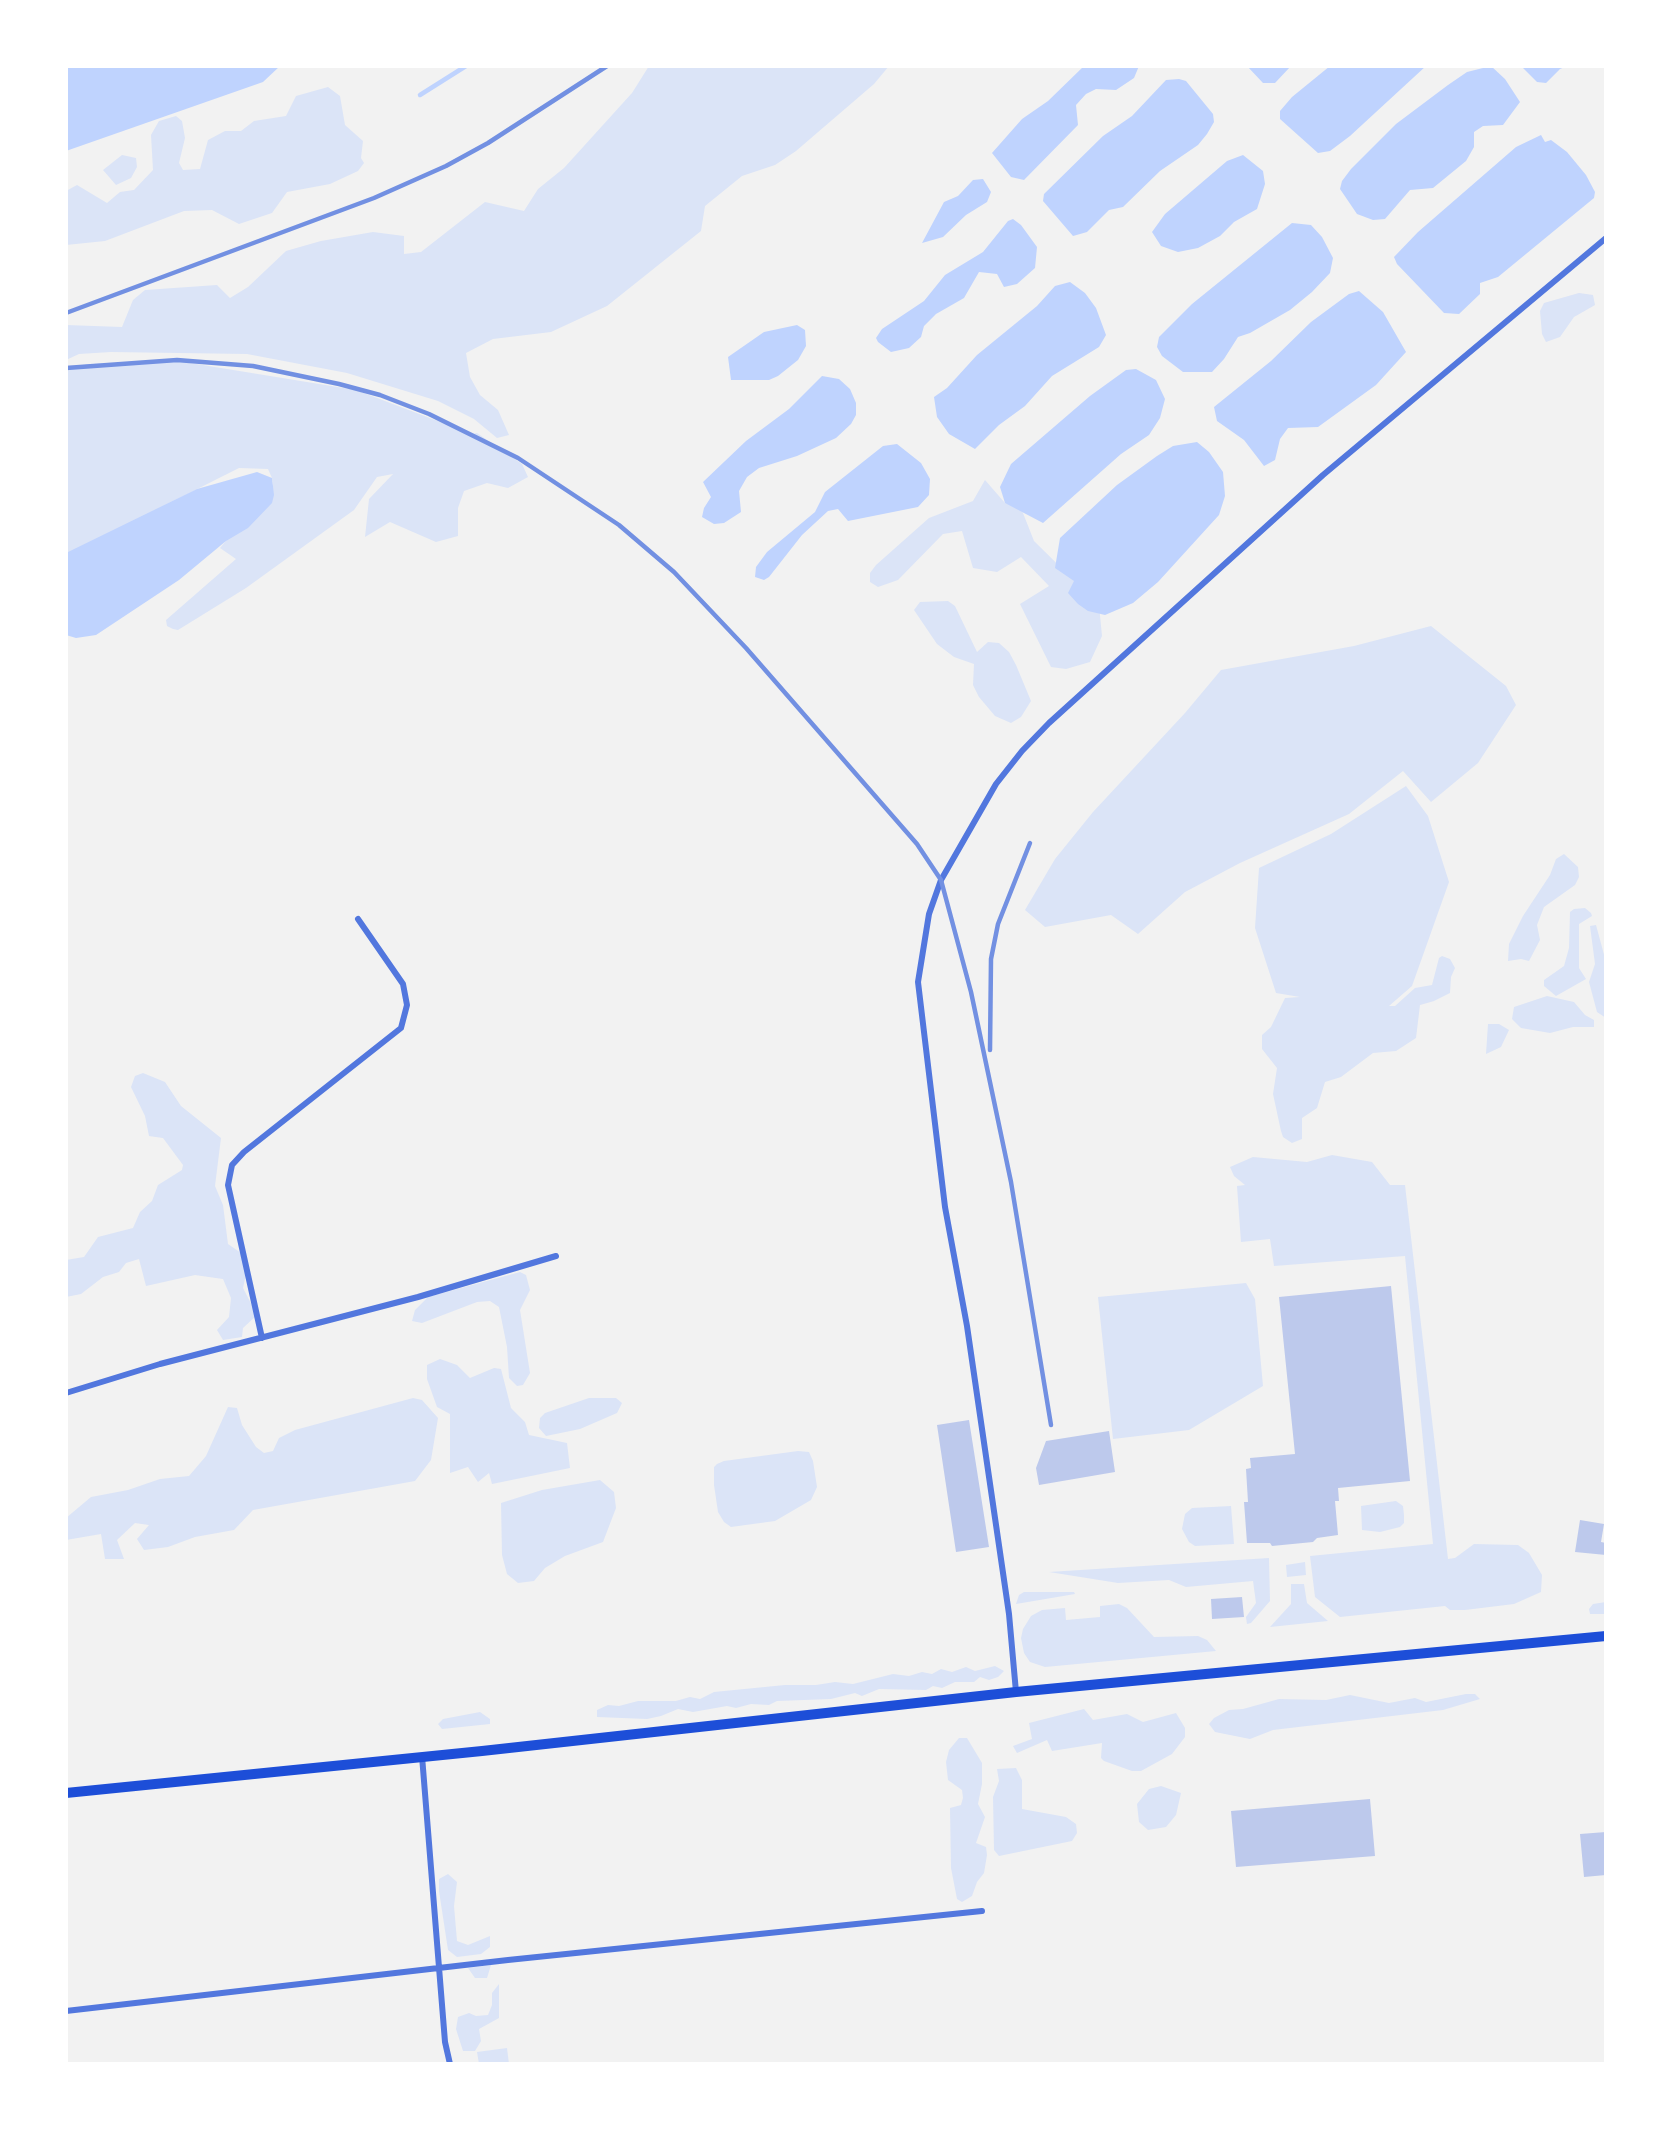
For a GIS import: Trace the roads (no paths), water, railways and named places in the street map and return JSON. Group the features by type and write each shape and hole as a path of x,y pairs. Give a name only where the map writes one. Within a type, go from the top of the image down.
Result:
{"highway":[{"path":"66,1793 1016,1692 1606,1636"}],"street":[{"path":"1016,1692 1009,1614 969,1338 945,1207 918,982 929,914 941,880 996,784 1022,751 1161,619 1323,475 1606,238"},
{"path":"262,1338 228,1185 232,1165 244,1152 401,1028 407,1005 403,984 358,919"},
{"path":"66,1393 418,1297 556,1256"},
{"path":"422,1756 444,2042 450,2064"},
{"path":"66,2011 439,1968 982,1911"}],"water":[{"path":"66,66 280,66 263,82 66,151"},
{"path":"1084,66 1139,66 1134,78 1116,90 1096,89 1086,94 1076,105 1078,125 1024,180 1011,177 992,153 1022,119 1048,101"},
{"path":"1247,66 1291,66 1275,83 1263,83"},
{"path":"1330,66 1426,66 1350,136 1330,151 1318,153 1280,119 1280,111 1292,97"},
{"path":"1491,66 1505,79 1520,102 1503,125 1483,126 1474,132 1474,147 1466,161 1433,188 1410,190 1385,219 1373,220 1357,214 1340,189 1342,181 1351,169 1396,124 1448,85 1467,72"},
{"path":"1521,66 1567,66 1560,69 1546,83 1537,82"},
{"path":"1166,80 1186,81 1213,114 1214,122 1207,134 1198,145 1160,171 1123,207 1109,210 1087,232 1073,236 1043,201 1044,194 1103,136 1132,116"},
{"path":"1541,135 1545,142 1551,140 1567,152 1586,175 1595,192 1594,198 1498,277 1480,283 1480,294 1459,314 1444,313 1397,264 1394,257 1418,232 1516,147"},
{"path":"1243,155 1263,171 1265,184 1257,209 1234,222 1220,236 1198,248 1178,252 1161,246 1152,232 1165,214 1227,161"},
{"path":"983,179 991,192 987,202 966,215 943,237 922,243 944,202 958,196 973,180"},
{"path":"1013,219 1021,225 1037,247 1035,268 1017,284 1004,287 997,274 979,272 964,298 936,314 924,326 921,337 909,348 891,352 878,342 876,338 882,329 924,301 945,275 983,252 1008,221"},
{"path":"1292,223 1311,225 1322,237 1333,258 1330,273 1312,292 1290,310 1250,333 1238,337 1224,359 1212,372 1183,372 1162,356 1157,347 1159,337 1192,304"},
{"path":"1070,282 1085,293 1096,308 1106,335 1099,347 1052,376 1025,406 999,425 975,449 949,434 937,417 934,397 947,388 977,355 1037,306 1055,286"},
{"path":"1359,291 1383,312 1406,352 1376,385 1318,427 1288,428 1280,439 1275,460 1264,466 1244,440 1217,421 1214,407 1271,361 1311,322 1349,294"},
{"path":"797,325 805,330 806,346 798,360 778,376 769,380 731,380 728,357 764,332"},
{"path":"1136,369 1156,380 1165,399 1160,418 1149,435 1121,454 1043,523 1005,503 1000,487 1011,464 1090,396 1126,370"},
{"path":"822,376 839,379 850,389 856,403 856,415 851,424 836,438 797,456 759,468 747,477 739,491 741,512 724,523 714,524 702,517 704,508 711,497 703,482 746,441 789,409"},
{"path":"1197,442 1209,452 1223,472 1225,496 1219,515 1158,582 1133,603 1105,615 1088,611 1068,593 1074,581 1055,568 1060,538 1117,485 1157,456 1173,446"},
{"path":"897,444 921,463 930,479 929,495 918,507 848,521 838,509 828,511 802,535 769,577 764,580 755,577 756,567 767,552 815,512 825,492 883,446"},
{"path":"257,472 272,478 274,495 272,503 248,528 226,541 179,580 96,635 76,638 66,635 66,553 197,489"}],"waterway":[{"path":"420,95 466,66"}],"railway":[{"path":"66,313 374,198 446,166 488,143 607,66"},
{"path":"66,368 177,360 253,366 380,395 429,414 518,458 619,525 674,572 746,648 917,844 941,880 971,992 1011,1182 1051,1425"},
{"path":"990,1050 991,959 998,924 1030,843"}]}
